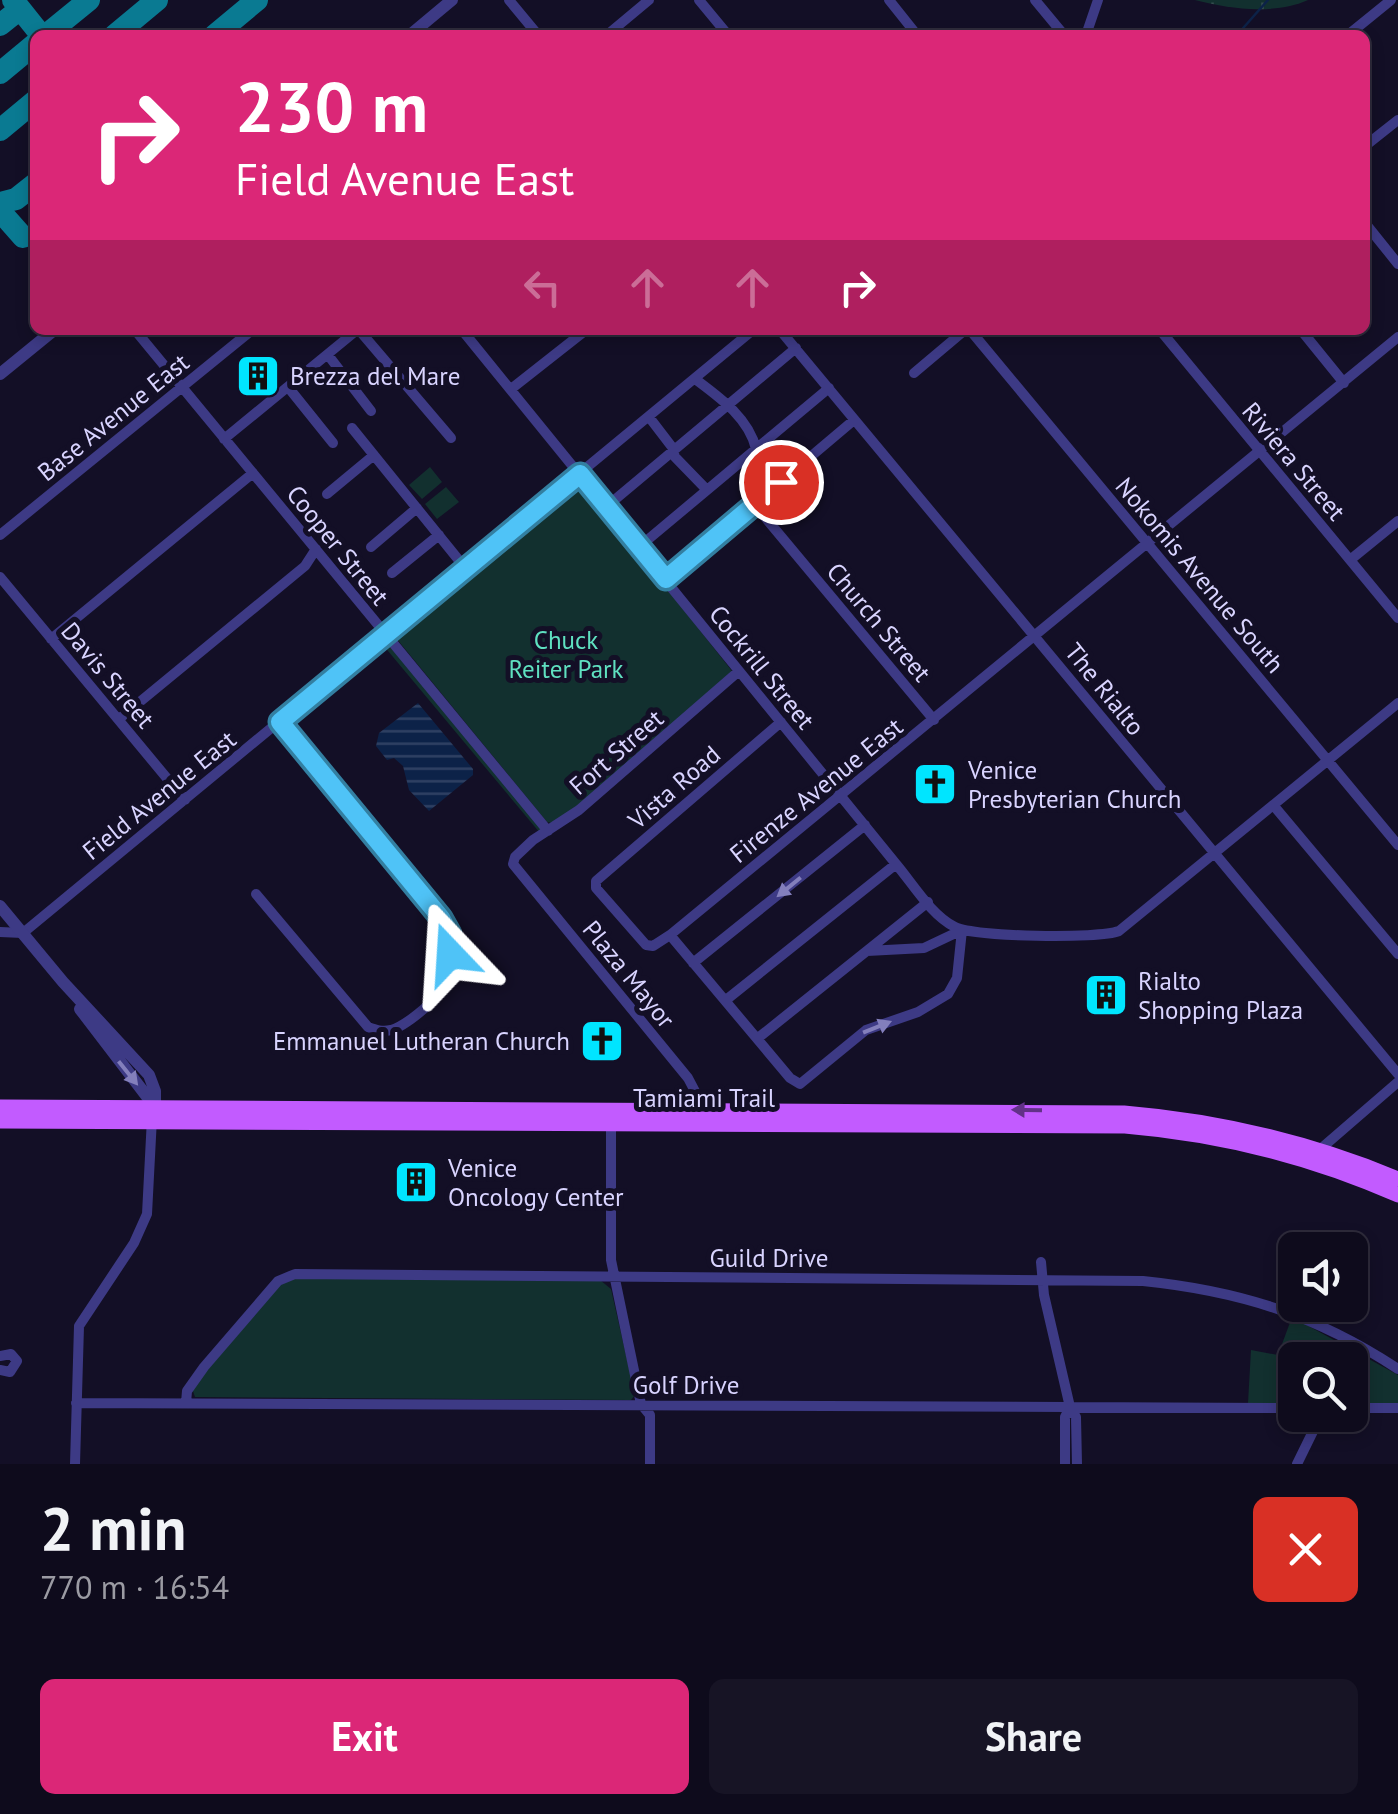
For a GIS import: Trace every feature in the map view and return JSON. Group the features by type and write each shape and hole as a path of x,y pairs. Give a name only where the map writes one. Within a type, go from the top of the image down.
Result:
{"main road":[{"name":"Tamiami Trail","path":"0,1107 153,1115 611,1123 698,1116"},
{"name":"Tamiami Trail","path":"0,1121 153,1115 1124,1113 1220,1124 1398,1179"},
{"name":"Tamiami Trail","path":"1315,1155 1398,1195"}],"street":[{"path":"416,30 452,0"},
{"path":"510,0 534,30"},
{"path":"613,30 649,0"},
{"path":"700,0 724,30"},
{"path":"889,0 913,30"},
{"path":"1035,0 1060,30"},
{"path":"1088,30 1098,0"},
{"path":"1354,30 1391,0"},
{"path":"1370,142 1398,120"},
{"path":"1370,229 1398,264"},
{"path":"0,374 48,335"},
{"name":"Cooper Street","path":"139,335 548,831"},
{"name":"Base Avenue East","path":"0,535 246,335"},
{"path":"224,439 352,335"},
{"path":"362,335 450,438"},
{"name":"Cockrill Street","path":"466,335 896,864 928,902 962,930"},
{"path":"511,389 580,335"},
{"name":"Field Avenue East","path":"23,933 748,335"},
{"name":"The Rialto","path":"784,335 1398,1074"},
{"path":"914,373 962,335"},
{"name":"Nokomis Avenue South","path":"972,335 1398,845"},
{"name":"Riviera Street","path":"1164,335 1398,618"},
{"path":"1305,335 1344,383"},
{"name":"Firenze Avenue East","path":"670,936 1398,337"},
{"path":"606,507 796,348"},
{"path":"328,355 371,411"},
{"path":"695,379 728,405 754,440 756,449"},
{"path":"288,388 333,443"},
{"path":"639,547 828,388"},
{"path":"649,417 680,463 708,490"},
{"path":"666,579 854,420"},
{"path":"352,428 466,569"},
{"path":"327,494 374,455"},
{"path":"51,639 253,473"},
{"name":"Church Street","path":"754,504 934,720"},
{"path":"371,546 417,508"},
{"path":"1350,560 1398,520"},
{"path":"392,574 439,535"},
{"path":"118,719 305,566 316,549"},
{"name":"Davis Street","path":"0,577 185,800"},
{"name":"Fort Street","path":"515,856 579,810 739,671"},
{"path":"868,951 924,948 962,930 1109,935 1127,925 1398,703"},
{"path":"256,894 368,1027 388,1031 398,1027 441,994 449,979 450,934 446,925 280,722"},
{"name":"Vista Road","path":"670,936 646,946 595,884 781,722"},
{"path":"1274,806 1398,954"},
{"path":"693,963 864,825"},
{"name":"Plaza Mayor","path":"515,856 513,864 688,1078 698,1097 698,1116"},
{"path":"726,1000 896,864"},
{"path":"758,1038 928,902"},
{"path":"0,906 154,1082 147,1214 134,1243 79,1326 75,1464"},
{"path":"670,936 790,1078 800,1084 866,1030 918,1012 948,994 957,978 962,930"},
{"path":"0,932 23,933"},
{"path":"1315,1155 1398,1082"},
{"path":"611,1123 613,1278 641,1404 650,1415 650,1464"},
{"path":"1040,1262 1070,1408 1076,1417 1077,1464"},
{"name":"Guild Drive","path":"186,1403 193,1382 286,1276 1143,1281 1255,1300 1309,1319 1398,1369"},
{"path":"0,1356 11,1354 17,1361 10,1372 0,1370"},
{"name":"Golf Drive","path":"76,1403 1278,1408"},
{"path":"1064,1464 1065,1418 1070,1408"},
{"path":"1368,1408 1398,1408"},
{"path":"1296,1464 1312,1432"}],"green space":[{"path":"1195,0 1308,0 1281,8 1252,9"},
{"path":"430,467 442,482 422,499 409,485"},
{"name":"Chuck Reiter Park","path":"580,484 588,489 732,671 568,815 552,823 547,822 396,638 397,632"},
{"path":"446,487 459,502 437,519 425,504"},
{"path":"394,631 392,638 544,824 540,833 378,639"},
{"path":"294,1278 600,1280 611,1289 635,1395 631,1400 195,1397 192,1388 280,1285"},
{"path":"1290,1322 1301,1322 1338,1342 1283,1342"},
{"path":"1251,1350 1278,1355 1278,1403 1248,1403"},
{"path":"1368,1359 1398,1375 1398,1403 1368,1403"}],"water":[{"path":"418,703 473,769 473,775 429,811 409,790 403,766 394,758 387,760 376,746 379,733"}],"waterway":[{"path":"1241,30 1268,0"}],"taxiway":[{"path":"13,0 37,30"},
{"path":"52,30 89,0"},
{"path":"121,30 157,0"},
{"path":"221,30 257,0"},
{"path":"0,25 20,9"},
{"path":"0,73 30,48"},
{"path":"0,130 30,105"},
{"path":"0,203 16,199 30,188"},
{"path":"0,211 23,237"}],"place":[{"name":"Brezza del Mare","path":"258,376"},
{"name":"Venice Presbyterian Church","path":"935,784"},
{"name":"Rialto Shopping Plaza","path":"1106,995"},
{"name":"Emmanuel Lutheran Church","path":"602,1041"},
{"name":"Venice Oncology Center","path":"416,1182"}],"route":[{"path":"450,954 450,934 441,918 280,722 580,474 666,579 781,482"}]}
